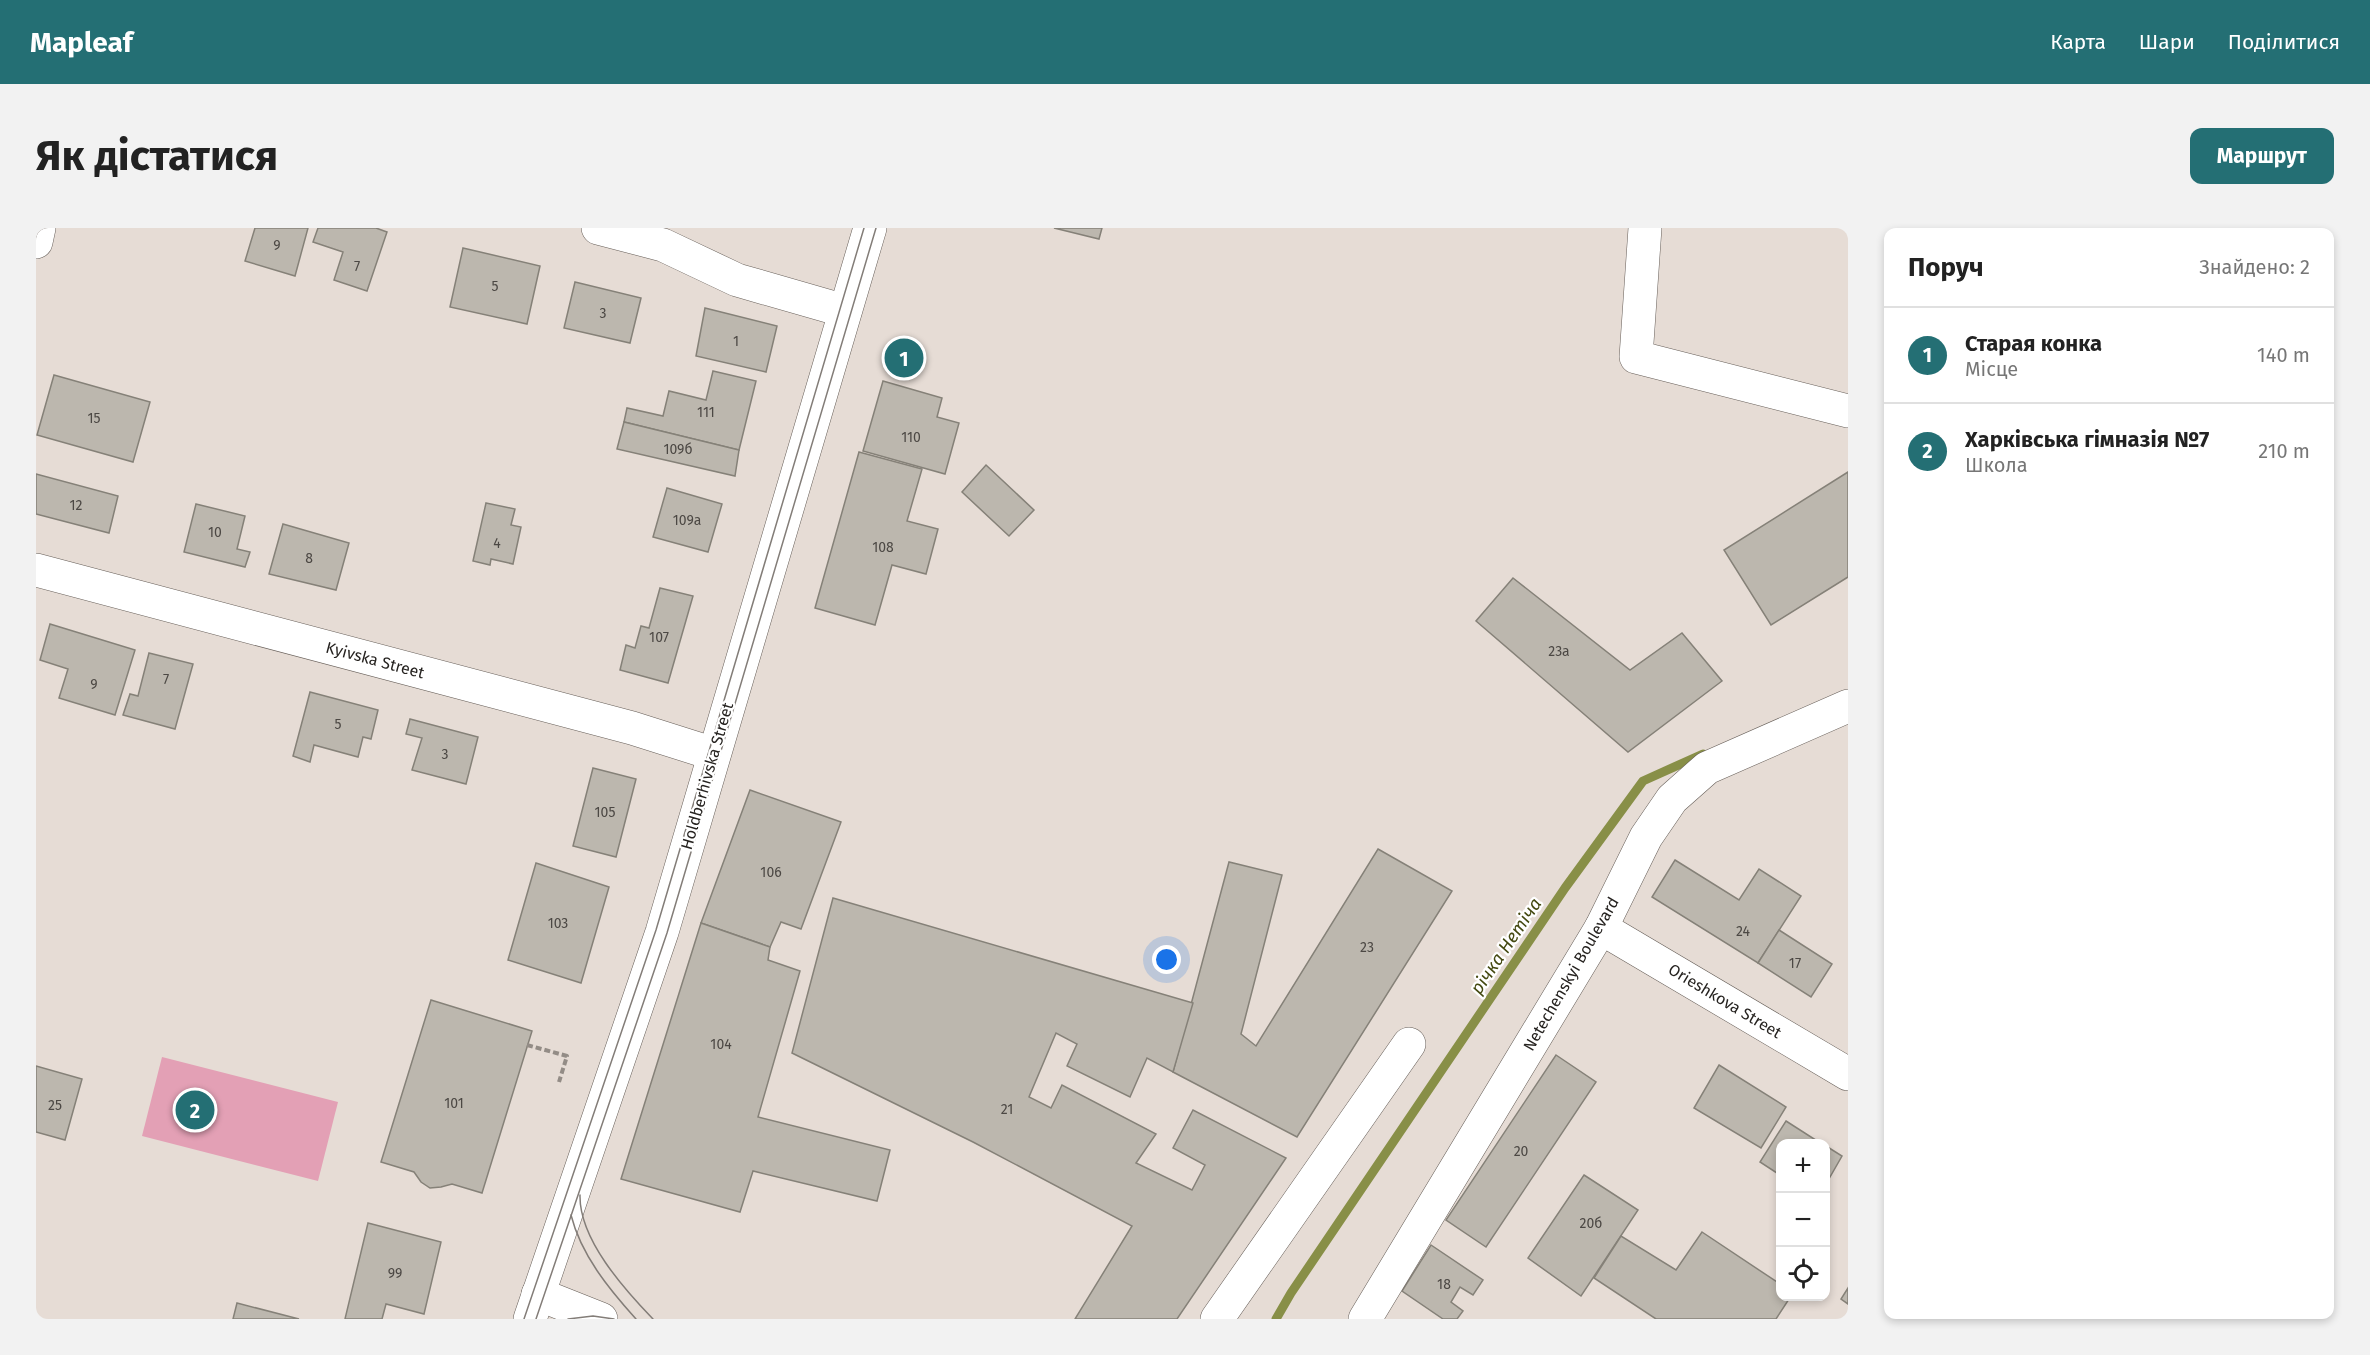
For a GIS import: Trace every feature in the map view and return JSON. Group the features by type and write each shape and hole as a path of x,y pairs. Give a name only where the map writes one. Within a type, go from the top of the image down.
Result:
{"street":[{"path":"36,242 39,228"},
{"path":"598,228 663,245 737,280 845,311"},
{"name":"Holdberhivska Street","path":"534,1306 662,932 870,228"},
{"path":"1645,228 1636,357 1848,411"},
{"name":"Kyivska Street","path":"36,570 632,728 714,754"},
{"name":"Netechenskyi Boulevard","path":"1365,1319 1601,928 1646,837 1672,800 1707,768 1848,706"},
{"name":"Orieshkova Street","path":"1601,928 1848,1074"},
{"path":"1217,1319 1409,1044"},
{"path":"534,1306 601,1319"}],"path":[{"path":"527,1045 567,1056 559,1082"}],"shaded area":[{"path":"162,1057 338,1102 318,1181 142,1136"}],"building":[{"path":"255,228 308,228 295,276 245,261"},
{"path":"318,228 376,228 387,232 367,291 334,280 343,252 313,242"},
{"path":"1054,228 1102,228 1099,239"},
{"path":"463,248 540,266 527,324 450,307"},
{"path":"575,282 641,298 630,343 564,328"},
{"path":"705,308 777,326 766,372 696,356"},
{"path":"713,371 756,381 739,450 624,422 627,408 663,416 669,391 706,400"},
{"path":"54,375 150,402 133,462 37,435"},
{"path":"883,381 942,398 937,417 959,423 945,474 863,451"},
{"path":"624,422 739,450 735,476 617,449"},
{"path":"859,452 922,469 907,521 938,529 926,574 892,565 875,625 815,608"},
{"path":"986,465 1034,510 1009,536 962,492"},
{"path":"1848,472 1848,577 1771,625 1724,550"},
{"path":"36,474 118,496 109,533 36,514"},
{"path":"667,488 722,504 708,552 653,537"},
{"path":"486,503 515,509 511,525 521,527 513,564 491,559 490,565 473,561"},
{"path":"196,504 245,516 237,549 250,552 245,567 184,552"},
{"path":"283,524 349,543 336,590 269,574"},
{"path":"1513,578 1630,670 1682,633 1722,681 1628,752 1476,621"},
{"path":"660,588 693,596 668,683 620,670 626,645 635,648 641,626 649,628"},
{"path":"50,624 135,650 115,715 59,698 68,669 40,660"},
{"path":"149,653 193,664 175,729 123,715 130,694 138,696"},
{"path":"310,692 378,710 371,739 363,737 358,757 314,745 310,762 293,756"},
{"path":"410,719 478,737 466,784 412,770 422,738 406,734"},
{"path":"593,768 636,779 616,857 573,846"},
{"path":"750,790 841,822 801,929 781,922 770,947 701,923"},
{"path":"1378,849 1452,891 1297,1137 1173,1072 1229,862 1282,875 1241,1034 1256,1046"},
{"path":"1675,860 1739,900 1759,869 1801,896 1758,963 1652,897"},
{"path":"536,863 609,887 581,983 508,960"},
{"path":"833,898 1193,1003 1173,1072 1147,1058 1130,1097 1067,1066 1077,1044 1056,1033 1029,1097 1051,1108 1062,1085 1156,1134 1136,1163 1192,1190 1205,1165 1173,1148 1193,1110 1286,1158 1177,1319 1075,1319 1132,1226 973,1142 792,1053"},
{"path":"701,923 770,947 768,960 800,971 758,1117 890,1150 877,1201 753,1171 740,1212 621,1179"},
{"path":"1779,930 1832,964 1811,997 1758,963"},
{"path":"431,1000 532,1031 482,1193 452,1184 430,1188 421,1182 414,1172 381,1162"},
{"path":"1556,1055 1596,1082 1486,1247 1446,1220"},
{"path":"1719,1065 1786,1107 1761,1148 1694,1108"},
{"path":"36,1066 82,1079 65,1140 36,1132"},
{"path":"1786,1121 1814,1139 1776,1139 1776,1172 1760,1162"},
{"path":"1830,1148 1842,1156 1830,1177"},
{"path":"1584,1175 1638,1210 1581,1296 1528,1258"},
{"path":"368,1223 441,1242 424,1314 386,1304 382,1319 345,1319"},
{"path":"1702,1232 1776,1281 1776,1301 1788,1301 1776,1319 1656,1319 1594,1278 1621,1236 1676,1270"},
{"path":"1431,1245 1483,1280 1473,1295 1460,1287 1451,1302 1463,1311 1457,1319 1443,1319 1402,1291"},
{"path":"1848,1288 1848,1304 1841,1299"},
{"path":"237,1303 299,1319 233,1319"}],"waterway":[{"name":"річка Нетіча","path":"1276,1319 1291,1293 1565,888 1643,781 1703,754"}],"tram line":[{"path":"524,1319 656,930 864,228"},
{"path":"536,1319 667,933 876,228"},
{"path":"580,1195 582,1212 595,1246 617,1278 653,1319"},
{"path":"571,1215 582,1244 597,1271 636,1319"},
{"path":"568,1319 593,1316 614,1319"}],"place":[{"name":"Старая конка","path":"904,358"},
{"name":"Харківська гімназія №7","path":"195,1110"}]}
